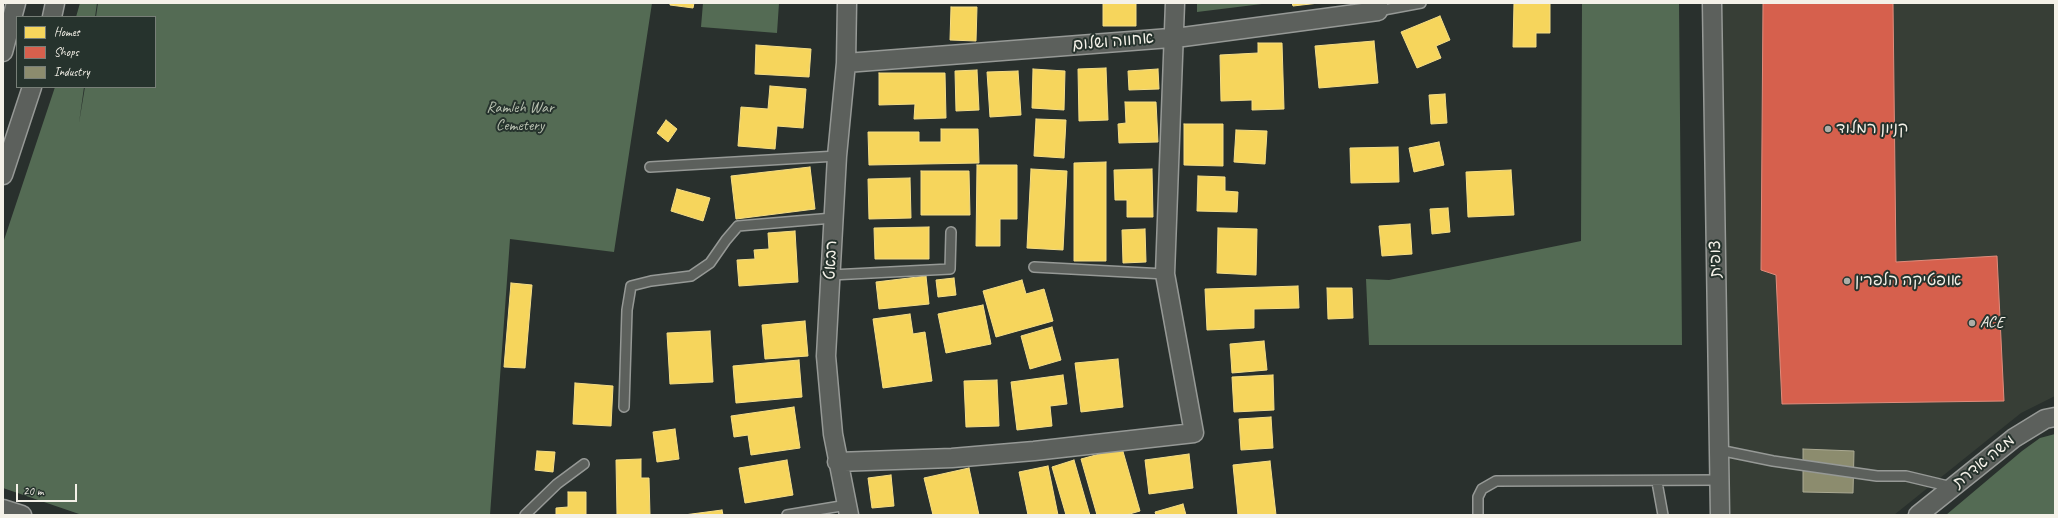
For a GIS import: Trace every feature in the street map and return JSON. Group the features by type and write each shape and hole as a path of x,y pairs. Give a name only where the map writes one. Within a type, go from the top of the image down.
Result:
{"street":[{"path":"3,52 16,3"},
{"path":"52,16 55,3"},
{"name":"רבאט","path":"847,3 846,63 837,156 826,356 832,434 848,510"},
{"path":"837,462 872,462 974,456 1194,433 1165,274 1175,3"},
{"name":"צופית","path":"1712,3 1720,515"},
{"name":"אחווה ושלום","path":"846,63 1173,38 1378,7"},
{"path":"3,175 32,88"},
{"name":"משה אדרת","path":"1918,515 2014,438 2045,419 2055,416"},
{"path":"3,509 22,515"}],"lane":[{"path":"1378,7 1421,3"},
{"path":"650,167 837,156"},
{"path":"624,407 627,310 631,286 651,281 691,276 710,263 738,226 833,218"},
{"path":"830,275 950,270 951,232"},
{"path":"1034,267 1165,274"},
{"path":"1719,450 1773,461 1877,476 1906,476 1954,487"},
{"path":"525,515 557,484 584,464"},
{"path":"1478,515 1478,497 1482,489 1496,481 1657,482 1720,480"},
{"path":"1657,482 1663,515"},
{"path":"787,515 848,510"}],"shaded area":[{"path":"1713,3 2055,3 2055,396 2021,413 1894,515 1723,515"}],"green space":[{"path":"80,3 97,3 95,16 76,16"},
{"name":"Ramleh War Cemetery","path":"98,3 652,3 614,252 510,239 490,515 82,515 3,488 3,243 55,88 84,88 79,123 85,88 156,88 156,16 96,16"},
{"path":"703,3 779,3 777,33 701,27"},
{"path":"1197,3 1270,3 1197,12"},
{"path":"1582,3 1679,3 1682,345 1369,345 1366,279 1389,280 1581,241"},
{"path":"2055,434 2055,515 1946,515 2022,451 2040,438"}],"building: Homes":[{"path":"670,3 694,3 693,8 670,5"},
{"path":"1103,3 1136,3 1136,26 1103,26"},
{"path":"1292,3 1319,3 1293,6"},
{"path":"1514,3 1550,3 1550,33 1536,33 1536,47 1513,47"},
{"path":"951,7 977,7 976,41 950,40"},
{"path":"1440,16 1450,40 1436,46 1441,58 1417,68 1401,32"},
{"path":"1374,41 1378,83 1319,88 1315,46"},
{"path":"1258,43 1282,43 1284,109 1252,110 1252,100 1221,101 1220,55 1258,53"},
{"path":"756,45 811,49 809,77 755,74"},
{"path":"1106,68 1108,120 1079,121 1078,69"},
{"path":"1033,69 1065,71 1064,110 1032,108"},
{"path":"1158,69 1159,89 1129,90 1128,71"},
{"path":"977,70 979,110 956,111 955,71"},
{"path":"1018,71 1021,115 990,117 987,72"},
{"path":"879,73 945,73 946,118 914,119 915,104 879,105"},
{"path":"770,86 806,89 803,128 777,126 775,149 738,146 741,107 768,109"},
{"path":"1445,94 1447,123 1431,124 1429,95"},
{"path":"1125,102 1156,102 1158,142 1119,143 1118,124 1126,123"},
{"path":"1036,119 1066,120 1064,158 1034,156"},
{"path":"666,120 677,129 668,142 657,133"},
{"path":"1184,124 1223,124 1223,166 1184,165"},
{"path":"941,129 978,129 979,163 869,165 868,132 919,132 919,142 941,142"},
{"path":"1236,130 1267,131 1265,164 1234,162"},
{"path":"1439,142 1444,165 1414,172 1409,148"},
{"path":"1398,147 1399,182 1351,183 1350,148"},
{"path":"1106,162 1106,261 1074,261 1074,163"},
{"path":"977,165 1017,165 1017,219 1000,219 1000,246 976,246"},
{"path":"810,167 815,209 736,219 731,176"},
{"path":"1031,169 1067,171 1063,250 1027,248"},
{"path":"1152,169 1153,217 1127,217 1127,200 1115,200 1114,170"},
{"path":"1511,170 1514,215 1468,217 1466,172"},
{"path":"921,171 969,171 970,215 921,215"},
{"path":"1198,176 1225,177 1225,191 1238,192 1237,212 1197,211"},
{"path":"910,178 911,218 869,219 868,179"},
{"path":"677,189 710,198 703,221 671,211"},
{"path":"1448,208 1450,232 1432,234 1430,209"},
{"path":"1410,224 1412,254 1382,256 1379,226"},
{"path":"929,227 929,259 875,259 874,228"},
{"path":"1218,228 1257,229 1256,275 1217,273"},
{"path":"1145,229 1146,262 1123,263 1122,230"},
{"path":"795,231 798,282 739,286 737,260 755,259 754,250 769,249 768,233"},
{"path":"926,276 929,304 879,309 876,282"},
{"path":"954,278 956,295 938,297 936,280"},
{"path":"1022,280 1026,294 1044,289 1053,321 996,337 983,291"},
{"path":"511,283 532,285 525,368 504,367"},
{"path":"1298,286 1299,308 1254,309 1254,328 1207,330 1205,289"},
{"path":"1327,288 1352,288 1353,318 1328,319"},
{"path":"983,305 991,344 946,353 938,314"},
{"path":"910,314 913,334 925,332 932,381 883,388 873,319"},
{"path":"805,321 808,356 765,359 762,325"},
{"path":"1052,327 1061,360 1030,369 1021,336"},
{"path":"710,331 713,382 670,384 667,333"},
{"path":"1264,341 1267,370 1232,373 1230,344"},
{"path":"1118,359 1123,407 1081,412 1075,363"},
{"path":"799,360 802,397 736,403 733,366"},
{"path":"1063,375 1067,404 1050,406 1052,426 1017,430 1011,382"},
{"path":"1273,375 1274,410 1234,412 1232,377"},
{"path":"997,380 999,426 966,427 964,381"},
{"path":"575,383 613,386 611,426 573,424"},
{"path":"794,407 800,448 751,455 748,435 734,437 731,416"},
{"path":"1271,417 1273,448 1241,450 1239,419"},
{"path":"675,429 679,459 657,462 653,432"},
{"path":"1122,448 1140,511 1126,515 1097,515 1081,459"},
{"path":"537,451 555,452 553,472 535,470"},
{"path":"1189,454 1193,488 1149,494 1145,460"},
{"path":"641,459 641,478 649,478 650,515 617,515 616,460"},
{"path":"787,460 793,495 745,503 739,468"},
{"path":"1074,460 1090,515 1066,515 1052,467"},
{"path":"1270,461 1276,515 1238,515 1233,465"},
{"path":"1048,466 1058,515 1028,515 1019,472"},
{"path":"969,468 979,515 933,515 924,478"},
{"path":"891,475 894,506 872,508 868,478"},
{"path":"568,492 586,492 586,515 556,515 556,508 568,507"},
{"path":"1183,504 1186,515 1156,515 1155,512"},
{"path":"722,510 723,515 684,515"}],"building: Shops":[{"name":"קניון רמלוד","path":"1763,3 1893,3 1896,262 1997,256 2004,401 1782,404 1776,275 1761,270"}],"building: Industry":[{"path":"1803,449 1854,451 1853,493 1803,492"}],"place":[{"name":"קניון רמלוד","path":"1828,129"},
{"name":"אופטיקה הלפרין","path":"1847,281"},
{"name":"ACE","path":"1972,323"}]}
